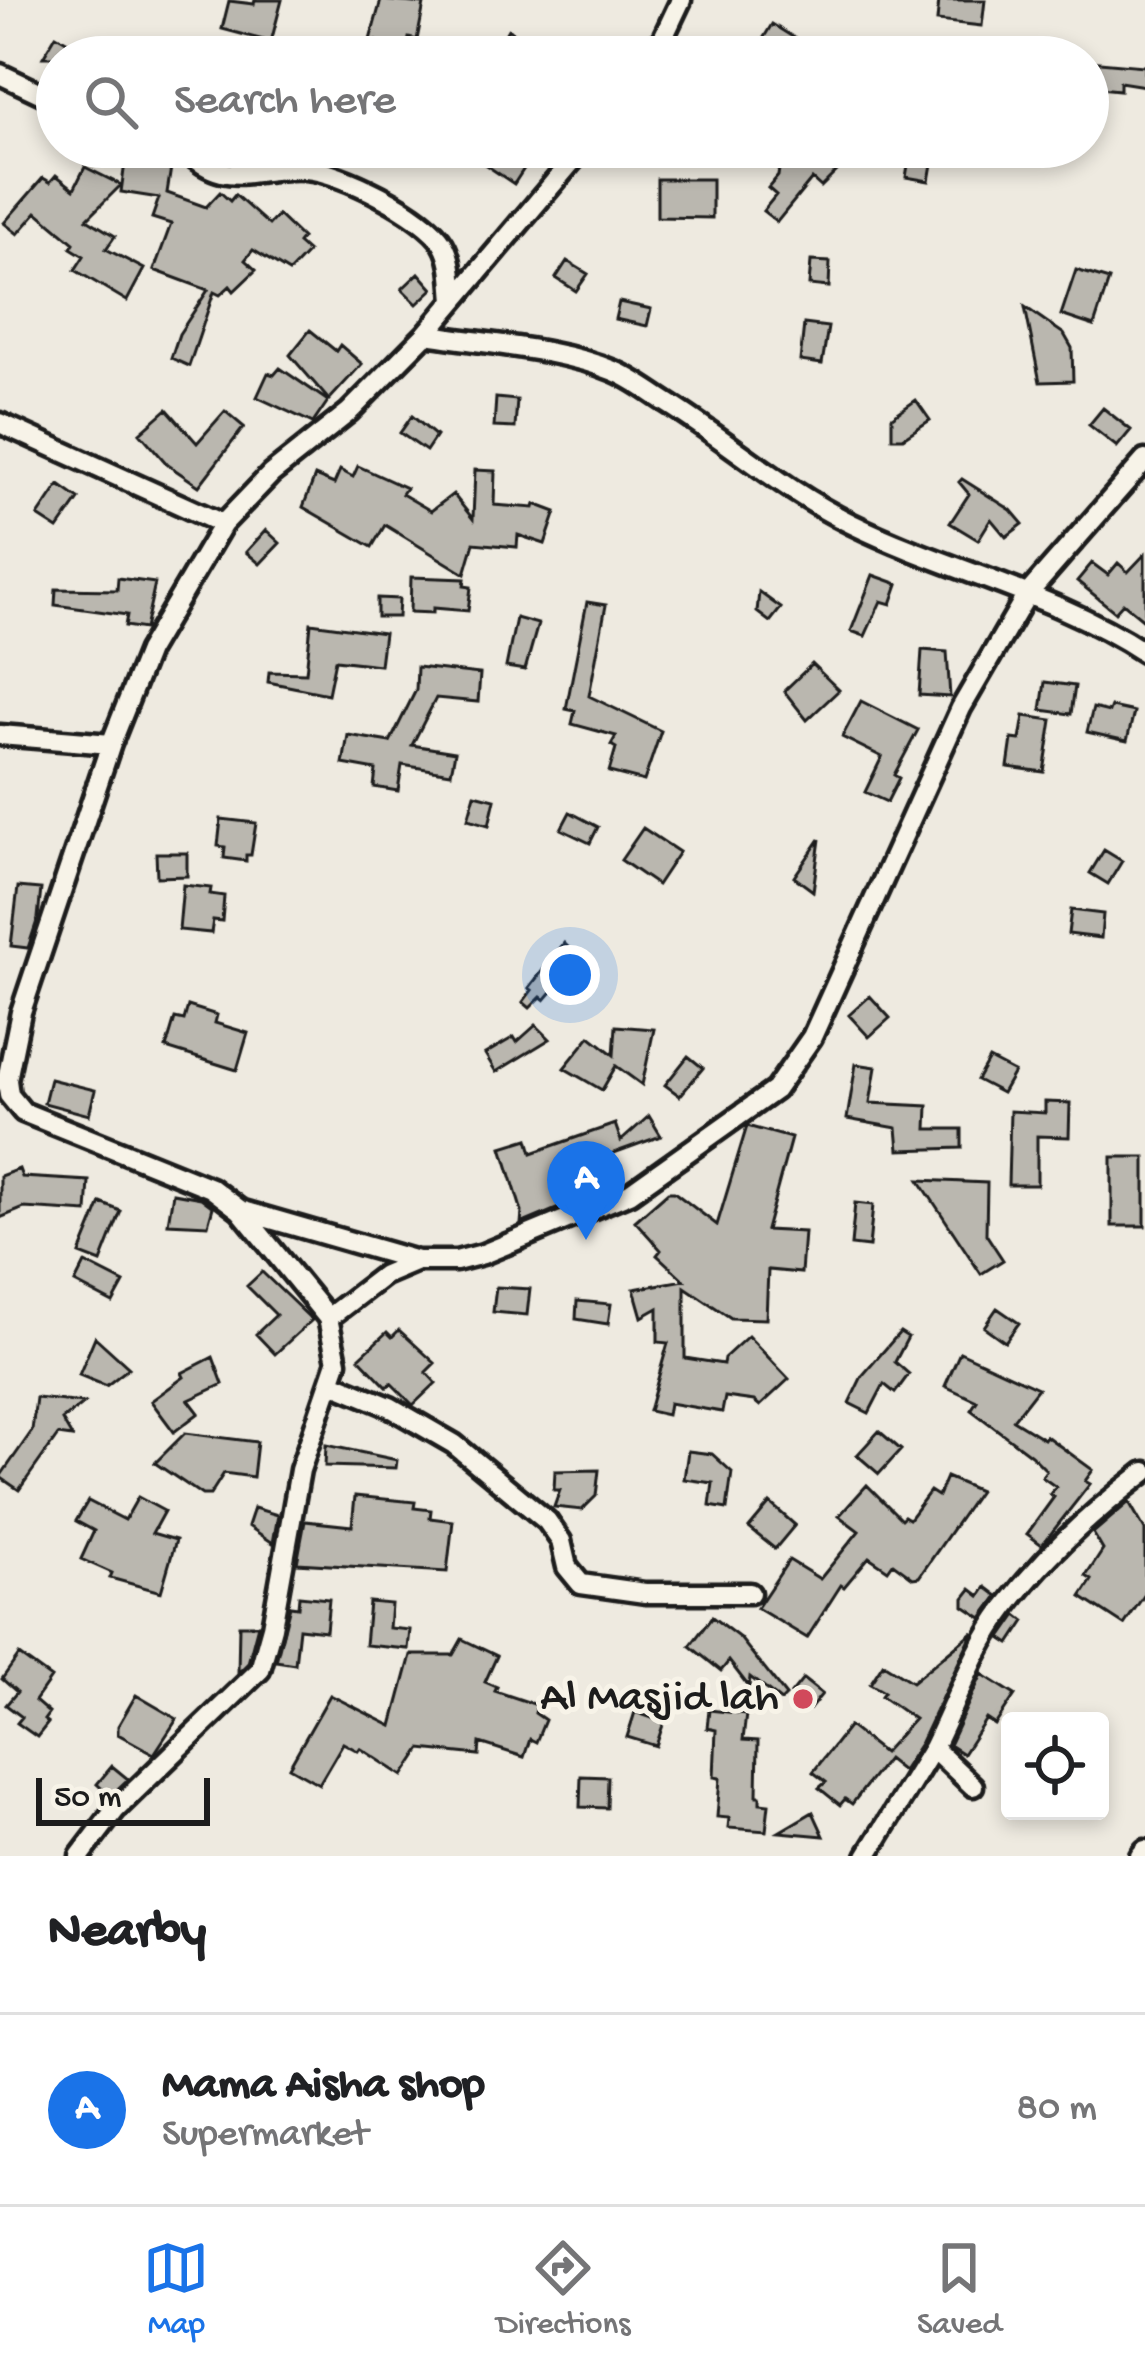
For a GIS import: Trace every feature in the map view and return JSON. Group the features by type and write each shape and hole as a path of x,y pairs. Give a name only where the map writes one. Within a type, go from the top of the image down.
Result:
{"street":[{"path":"664,36 681,0"},
{"path":"0,74 36,90"},
{"path":"205,168 217,173 306,169 348,178 406,212 442,241 454,299"},
{"path":"23,1112 9,1095 7,1080 21,1012 111,744 148,651 223,524 272,474 349,412 426,334 566,168"},
{"path":"426,334 614,371 704,425 790,489 853,525 1084,616 1145,653"},
{"path":"0,423 223,524"},
{"path":"240,1210 417,1262 456,1261 630,1193 775,1090 812,1037 961,708 1026,596 1145,460"},
{"path":"0,735 111,744"},
{"path":"0,1015 21,1012"},
{"path":"0,1108 23,1112 212,1187 240,1210 328,1318 338,1362 300,1470 260,1670 115,1810 80,1856"},
{"path":"328,1318 384,1275 417,1262"},
{"path":"332,1383 390,1407 454,1444 547,1521 561,1541 567,1567 581,1584 645,1593 750,1593"},
{"path":"867,1856 933,1748 1004,1608 1112,1497 1145,1472"},
{"path":"933,1748 973,1786"}],"building":[{"path":"255,0 282,0 273,36 222,29 229,1 254,4"},
{"path":"381,0 424,4 418,36 371,36"},
{"path":"939,0 985,0 982,26 937,21"},
{"path":"772,24 791,36 765,36"},
{"path":"1109,63 1145,66 1145,86 1120,82 1120,90 1109,89"},
{"path":"84,168 121,185 87,219 115,236 106,249 144,269 127,301 75,270 84,256 37,212 18,234 4,223 43,178 50,182 56,175 74,189"},
{"path":"124,168 171,168 167,193 206,207 220,192 230,201 235,195 269,225 278,215 302,238 298,243 308,252 289,272 253,250 245,260 256,270 234,291 230,286 220,295 214,292 189,366 171,358 179,334 208,290 154,270 171,224 152,218 159,198 121,192"},
{"path":"490,168 524,168 514,184"},
{"path":"779,168 840,168 821,187 812,179 777,222 763,211 776,195 768,188"},
{"path":"908,168 931,168 929,181 906,177"},
{"path":"657,179 712,179 712,218 657,217"},
{"path":"567,261 588,274 576,291 556,278"},
{"path":"811,261 830,262 829,287 809,285"},
{"path":"1076,270 1109,280 1094,326 1061,315"},
{"path":"419,273 433,289 417,304 402,289"},
{"path":"619,302 651,309 647,326 615,319"},
{"path":"1025,307 1064,334 1072,348 1073,381 1040,382"},
{"path":"804,324 828,327 822,364 800,361"},
{"path":"310,330 336,351 340,345 362,364 329,400 290,355"},
{"path":"280,368 328,401 313,423 257,397 268,373 274,375"},
{"path":"496,398 517,400 515,428 494,427"},
{"path":"916,400 930,420 903,438 892,438 892,417"},
{"path":"1103,408 1131,430 1117,447 1089,425"},
{"path":"167,409 197,443 225,411 244,427 199,486 168,465 140,433"},
{"path":"412,416 436,436 426,451 400,433"},
{"path":"358,466 406,488 402,494 431,511 453,494 473,519 475,470 495,471 494,505 534,508 535,504 556,512 545,544 518,535 517,547 474,543 465,574 385,525 372,547 303,507 315,476 334,484 340,470 353,477"},
{"path":"962,479 1011,510 1023,524 1006,537 991,519 978,540 950,523 969,494 959,482"},
{"path":"59,485 79,499 58,529 38,516"},
{"path":"266,530 280,543 260,564 246,552"},
{"path":"1145,554 1145,621 1123,603 1115,612 1077,581 1092,563 1108,575 1118,563 1128,572"},
{"path":"873,575 898,584 891,604 881,601 865,636 851,631"},
{"path":"411,577 465,579 464,586 471,587 468,611 433,608 433,613 410,612"},
{"path":"118,578 155,583 145,629 125,626 127,615 55,605 56,589 117,590"},
{"path":"759,592 781,608 770,622 757,612"},
{"path":"377,598 399,599 398,617 377,617"},
{"path":"587,602 606,605 589,696 661,731 644,781 609,772 616,736 572,724 575,711 566,709"},
{"path":"516,618 538,624 525,670 506,667"},
{"path":"311,623 384,633 380,665 335,660 328,694 268,682 269,672 306,673"},
{"path":"922,650 947,652 950,697 919,695"},
{"path":"812,664 839,690 807,720 784,691"},
{"path":"417,667 480,674 478,702 436,698 412,745 455,752 451,773 402,765 398,791 374,787 376,770 343,764 348,735 390,742 416,690"},
{"path":"1045,682 1075,686 1071,714 1041,710"},
{"path":"861,701 918,730 894,775 899,778 887,802 865,792 882,757 842,737"},
{"path":"1111,707 1134,712 1127,741 1087,732 1093,708 1109,712"},
{"path":"1024,716 1052,720 1044,772 1008,767 1012,739 1020,740"},
{"path":"475,794 495,799 489,825 468,819"},
{"path":"570,812 598,827 590,843 561,829"},
{"path":"221,819 256,823 246,861 224,858 225,847 218,846"},
{"path":"643,828 679,852 657,885 621,860"},
{"path":"820,839 813,891 794,877"},
{"path":"1104,850 1122,861 1108,884 1090,873"},
{"path":"156,853 187,853 187,876 157,877"},
{"path":"183,885 211,888 210,894 224,896 222,921 213,920 211,933 179,930"},
{"path":"18,887 41,889 28,948 11,946"},
{"path":"1071,910 1103,914 1101,938 1068,934"},
{"path":"564,943 580,959 545,1000 541,997 530,1008 523,1002 529,988"},
{"path":"870,996 890,1018 869,1037 849,1015"},
{"path":"188,1006 217,1015 215,1023 248,1033 237,1070 166,1048 175,1018 184,1020"},
{"path":"536,1025 550,1039 496,1072 485,1054 514,1037 517,1042"},
{"path":"616,1026 654,1029 642,1085 616,1066 602,1090 564,1068 590,1036 614,1055"},
{"path":"688,1056 703,1068 680,1096 665,1085"},
{"path":"989,1059 1014,1072 1002,1093 977,1080"},
{"path":"856,1064 876,1067 870,1103 928,1106 927,1129 962,1129 962,1148 899,1150 897,1128 847,1119"},
{"path":"50,1079 95,1090 89,1115 44,1103"},
{"path":"1045,1102 1070,1103 1069,1137 1037,1136 1037,1185 1008,1185 1010,1111 1045,1113"},
{"path":"649,1116 661,1136 611,1154 621,1182 521,1224 522,1212 502,1147 528,1139 532,1153 615,1124 621,1141"},
{"path":"747,1126 791,1138 766,1230 804,1232 801,1273 768,1270 766,1319 731,1318 685,1287 685,1358 723,1364 748,1336 789,1379 760,1406 725,1397 722,1412 669,1403 667,1415 649,1411 668,1343 658,1342 658,1308 642,1317 634,1289 684,1280 657,1255 661,1250 635,1221 674,1192 717,1225"},
{"path":"1112,1157 1145,1157 1145,1226 1112,1226"},
{"path":"19,1169 22,1177 89,1181 87,1212 24,1208 0,1218 0,1176"},
{"path":"919,1180 987,1183 986,1234 1003,1260 981,1274"},
{"path":"173,1193 201,1198 213,1207 208,1225 168,1223"},
{"path":"101,1203 121,1211 101,1262 80,1254"},
{"path":"855,1203 873,1205 869,1247 851,1245"},
{"path":"85,1263 124,1283 113,1303 75,1283"},
{"path":"262,1272 312,1320 275,1354 256,1334 276,1315 247,1286"},
{"path":"496,1287 530,1289 527,1315 493,1312"},
{"path":"577,1301 611,1304 608,1324 576,1319"},
{"path":"997,1308 1019,1323 1005,1342 984,1327"},
{"path":"399,1330 435,1363 426,1372 436,1383 413,1405 359,1358 387,1332 392,1337"},
{"path":"900,1332 908,1337 895,1362 909,1374 895,1393 884,1384 869,1413 849,1403 862,1376"},
{"path":"95,1337 129,1368 106,1386 79,1375"},
{"path":"960,1352 1038,1388 1013,1420 1046,1436 1093,1470 1085,1481 1090,1484 1042,1545 1027,1534 1056,1487 1042,1477 1046,1470 1031,1455 971,1410 977,1401 945,1386"},
{"path":"213,1357 223,1384 189,1400 199,1413 174,1432 151,1401 184,1377 182,1373"},
{"path":"36,1398 84,1403 62,1420 72,1437 58,1435 19,1490 0,1477 32,1431"},
{"path":"879,1431 901,1450 879,1474 857,1455"},
{"path":"185,1433 257,1442 253,1477 224,1473 210,1495 202,1495 155,1463"},
{"path":"326,1445 397,1460 396,1468 325,1466"},
{"path":"688,1451 712,1454 732,1472 727,1509 710,1506 713,1483 684,1479"},
{"path":"599,1470 596,1496 582,1510 554,1507 560,1490 554,1490 555,1471"},
{"path":"946,1477 979,1491 919,1577 913,1578 893,1563 888,1570 869,1557 841,1585 807,1638 757,1608 789,1560 820,1579 859,1531 839,1516 867,1485 901,1519 909,1519 930,1491 938,1496"},
{"path":"355,1496 415,1502 414,1508 431,1510 430,1518 453,1521 447,1572 297,1563 305,1521 352,1526"},
{"path":"138,1497 164,1511 152,1533 176,1540 161,1592 110,1578 112,1573 81,1559 94,1531 76,1521 88,1501 125,1520"},
{"path":"1129,1502 1145,1530 1145,1594 1124,1625 1081,1597 1092,1580 1086,1576 1103,1550 1093,1533"},
{"path":"770,1503 795,1525 775,1549 749,1528"},
{"path":"254,1508 278,1515 273,1543 248,1526"},
{"path":"986,1587 998,1596 982,1618 964,1606 964,1598 971,1589 980,1596"},
{"path":"299,1596 329,1599 326,1631 299,1628 295,1664 276,1661 290,1606 298,1607"},
{"path":"369,1602 391,1604 389,1628 410,1630 408,1649 365,1645"},
{"path":"1017,1615 1025,1621 1010,1644 1001,1638"},
{"path":"712,1617 740,1638 786,1696 781,1701 750,1677 749,1687 729,1661 721,1671 690,1646"},
{"path":"239,1625 258,1625 248,1663 238,1673"},
{"path":"973,1632 921,1742 902,1771 887,1759 852,1804 845,1799 840,1805 819,1788 826,1782 813,1772 849,1726 883,1753 914,1719 870,1684 883,1664 912,1682"},
{"path":"462,1639 497,1656 485,1682 497,1687 495,1691 537,1705 535,1713 545,1720 536,1742 530,1739 524,1757 480,1743 479,1755 421,1749 403,1776 360,1748 343,1743 319,1784 289,1767 330,1695 392,1726 411,1655 453,1655"},
{"path":"19,1655 51,1678 35,1701 49,1713 37,1737 17,1723 22,1717 6,1705 17,1692 2,1679"},
{"path":"982,1674 1015,1695 995,1725 986,1719 963,1754 949,1745"},
{"path":"803,1679 822,1694 810,1709 791,1694"},
{"path":"136,1695 177,1719 154,1754 118,1734"},
{"path":"709,1710 746,1714 743,1740 758,1741 757,1796 760,1803 769,1804 766,1831 728,1828 729,1818 717,1817 720,1778 714,1777 716,1730 707,1728"},
{"path":"635,1712 664,1722 656,1746 627,1737"},
{"path":"112,1766 128,1779 110,1796 97,1784"},
{"path":"581,1776 608,1777 607,1808 580,1807"},
{"path":"813,1812 824,1836 779,1832"}],"place":[{"name":"Mama Aisha shop","path":"586,1240"},
{"name":"Al Masjid lah","path":"803,1699"}]}
